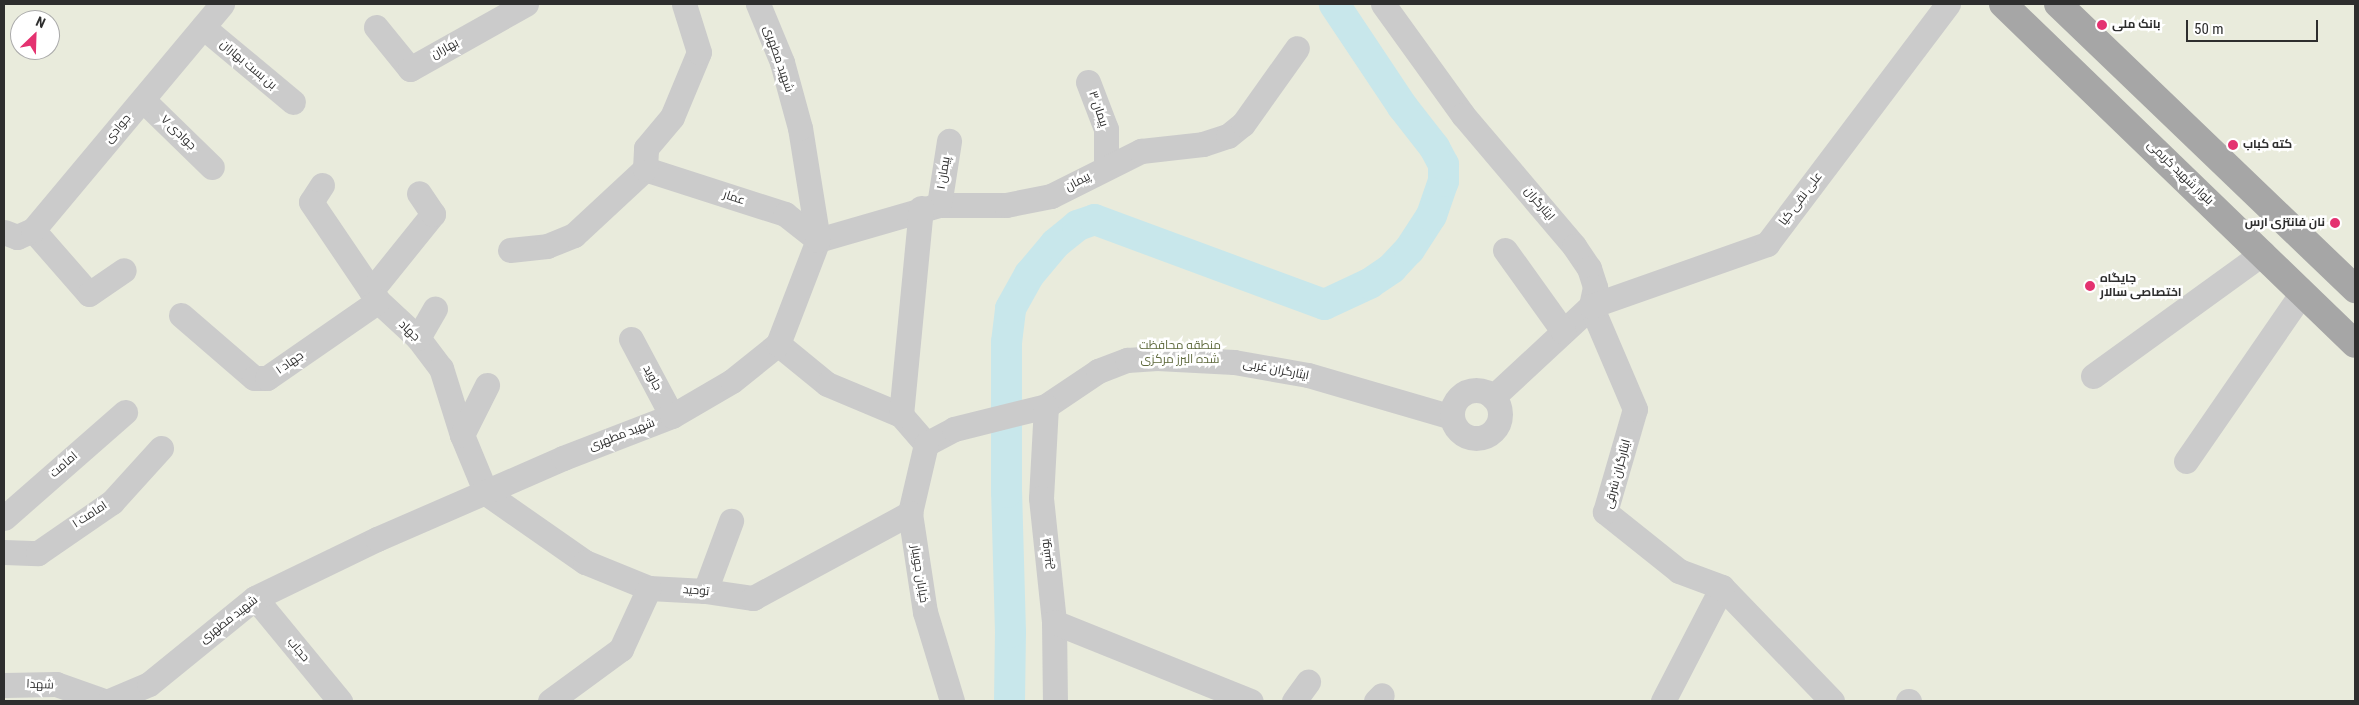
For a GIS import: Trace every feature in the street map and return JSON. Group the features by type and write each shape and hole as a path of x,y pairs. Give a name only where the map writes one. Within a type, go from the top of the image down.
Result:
{"main road":[{"name":"بلوار شهید کریمی","path":"2003,4 2263,253 2355,344"},
{"path":"2058,4 2355,290"}],"street":[{"name":"جوادی","path":"33,230 222,4"},
{"name":"بهاران","path":"376,27 410,69 526,4"},
{"path":"510,250 547,246 574,235 644,168 646,148 672,117 699,52 684,4"},
{"name":"شهید مطهری","path":"758,4 782,62 800,128 818,240"},
{"name":"ایثارگران","path":"1382,4 1463,115 1574,246 1589,268 1595,287 1591,306"},
{"name":"علی نقی کیا","path":"1591,306 1767,244 1948,4"},
{"name":"بن بست بهاران","path":"203,27 293,102"},
{"name":"پیمان","path":"818,240 930,207 1006,205 1052,196 1106,167 1141,151 1203,144 1228,136 1243,124 1297,48"},
{"name":"پیمان ۳","path":"1088,82 1106,129 1106,167"},
{"name":"جوادی ۷","path":"143,100 212,167"},
{"name":"پیمان ۱","path":"901,415 930,207 949,141"},
{"name":"عمار","path":"644,168 785,214 818,240"},
{"name":"جهاد","path":"322,185 311,202 374,296 418,338 441,368 462,435 486,493"},
{"name":"جهاد ۱","path":"181,315 254,378 268,378 374,296 433,214 419,192"},
{"path":"4,232 17,237 33,230 89,294 124,270"},
{"path":"818,240 778,344 827,384 901,415 926,444 954,430 1041,408"},
{"path":"1505,250 1563,331"},
{"path":"2093,376 2263,253"},
{"path":"2186,461 2302,293"},
{"path":"1493,397 1591,306"},
{"name":"ایثارگران شرقی","path":"1591,306 1635,409 1605,512 1679,571 1722,587"},
{"path":"418,338 435,308"},
{"name":"جاوید","path":"631,339 672,416"},
{"name":"شهید مطهری","path":"150,693 255,598 377,539 563,458 672,416 732,381 778,344"},
{"name":"ایثارگران غربی","path":"1041,408 1098,371 1127,360 1157,358 1234,362 1308,375 1452,416"},
{"path":"462,435 487,385"},
{"path":"1478,390 1493,397 1500,411 1500,419 1493,432 1486,436 1468,436 1458,430 1452,416 1456,401 1470,391 1478,390"},
{"name":"یوشیج","path":"1041,408 1041,498 1054,622 1055,701"},
{"name":"امامت","path":"4,518 125,412"},
{"name":"خیابان جویبار","path":"926,444 910,513 925,612 952,701"},
{"name":"امامت ۱","path":"4,552 38,553 112,502 161,448"},
{"name":"توحید","path":"486,493 585,562 649,588 753,598 910,513"},
{"path":"705,592 730,521"},
{"path":"1663,701 1722,587 1832,701"},
{"path":"550,701 621,649 649,588"},
{"name":"حجاب","path":"255,598 340,701"},
{"path":"1054,622 1250,701"},
{"name":"شهدا","path":"4,685 56,684 104,701"},
{"path":"109,701 150,693"}],"green space":[{"name":"منطقه محافظت شده البرز مرکزی","path":"4,4 2355,4 2355,701 4,701"}],"waterway":[{"path":"1009,701 1010,632 1006,492 1006,342 1010,308 1029,274 1055,243 1077,225 1094,219 1324,304 1369,283 1391,268 1409,249 1431,215 1443,181 1443,164 1434,147 1402,106 1334,4"}],"place":[{"name":"بانک ملی","path":"2102,25"},
{"name":"کته کباب","path":"2233,145"},
{"name":"نان فانتزی ارس","path":"2335,223"},
{"name":"جایگاه اختصاصی سالار","path":"2090,286"}]}
